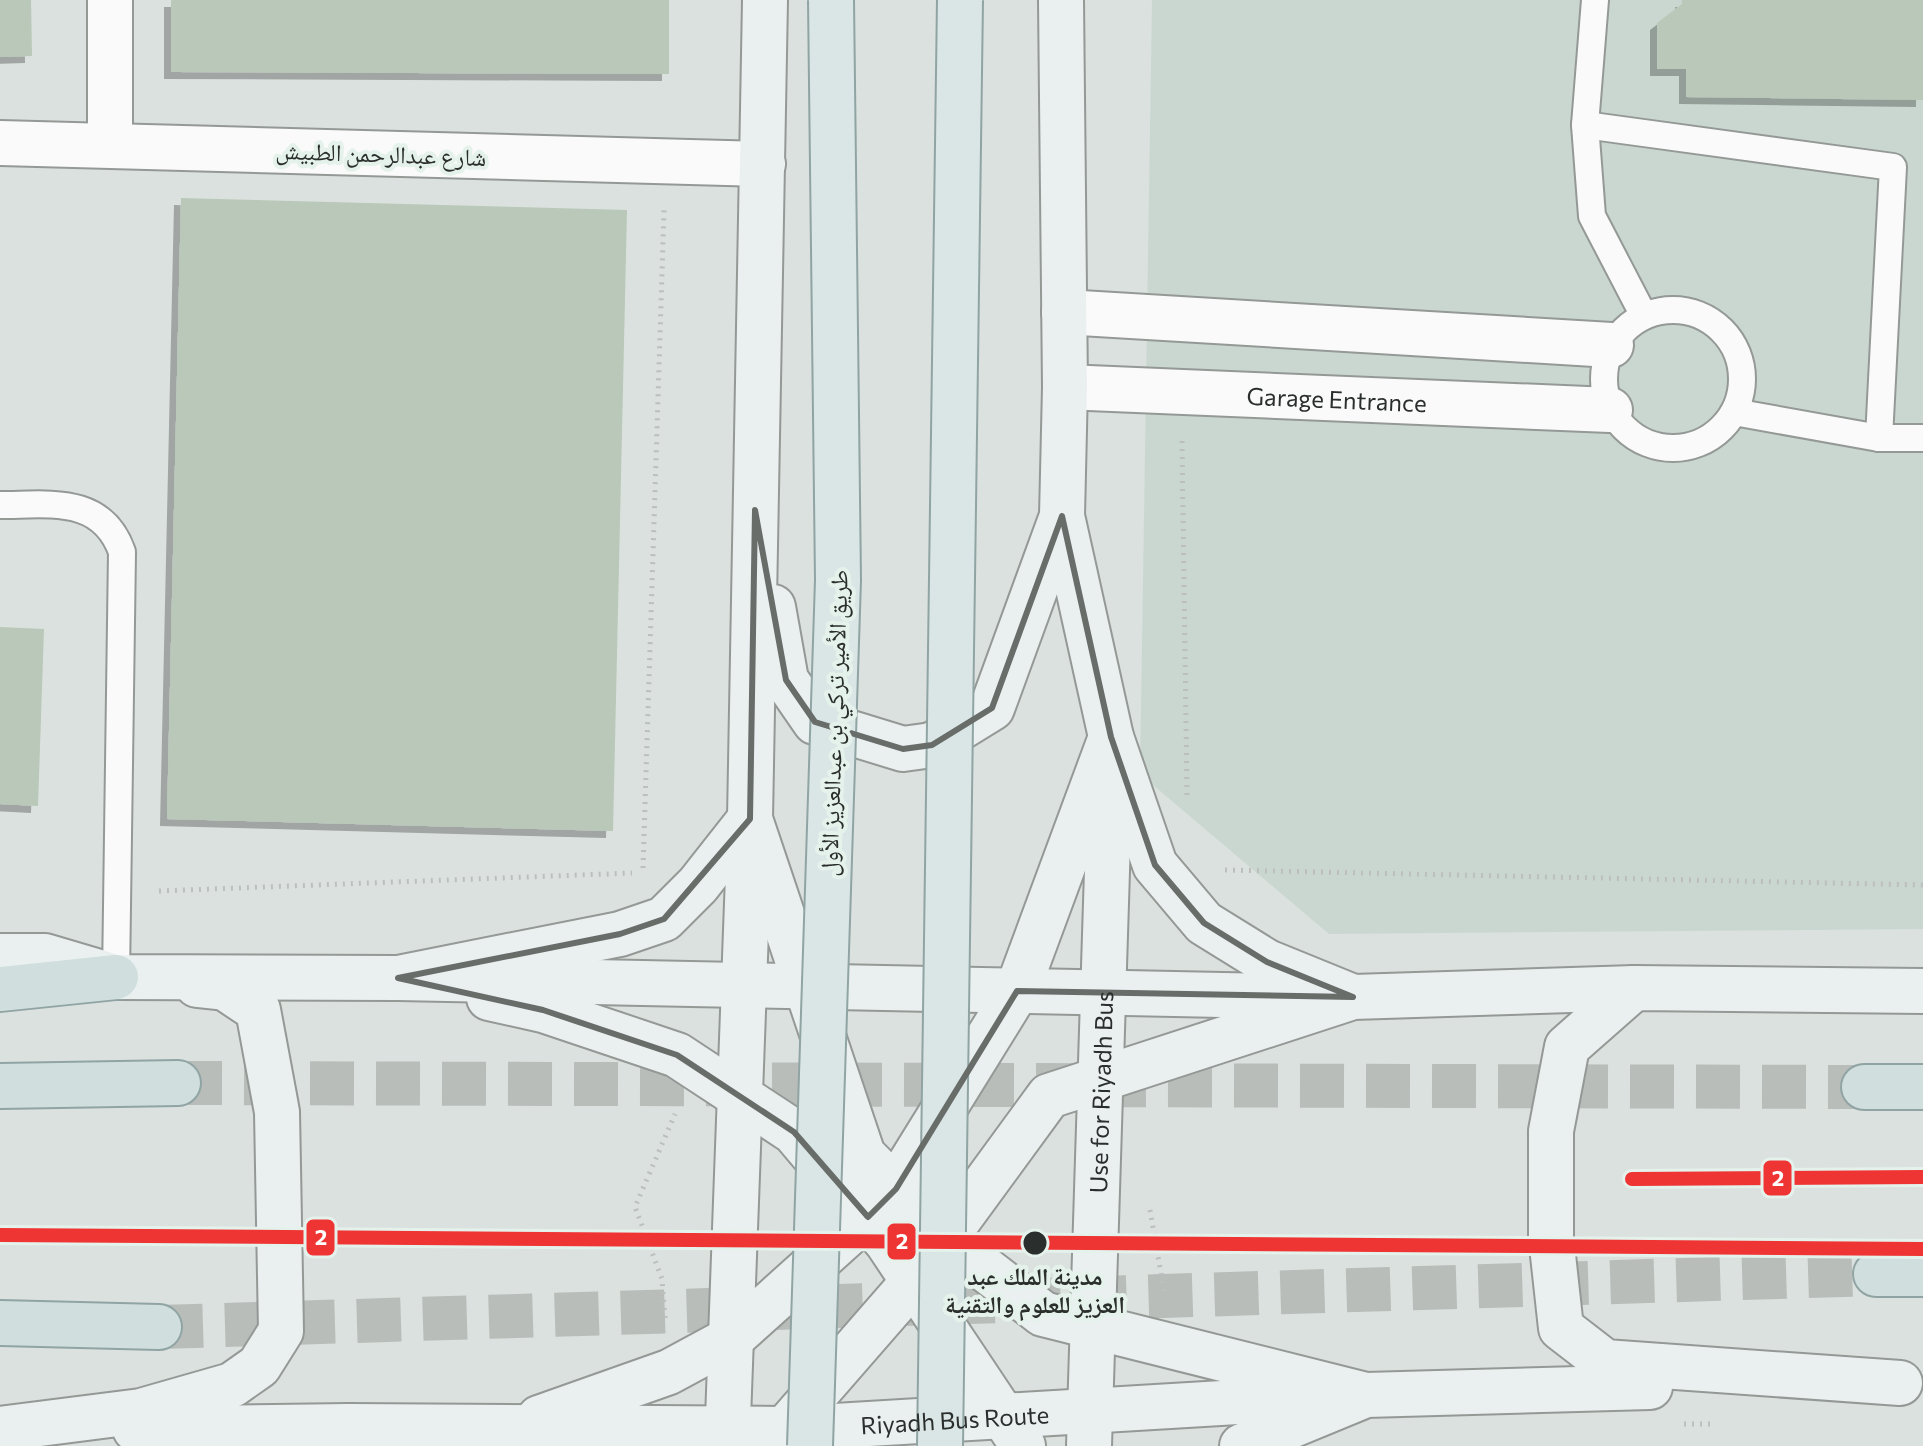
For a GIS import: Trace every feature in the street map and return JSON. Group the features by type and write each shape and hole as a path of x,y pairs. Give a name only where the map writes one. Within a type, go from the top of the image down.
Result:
{"highway":[{"path":"0,989 116,977"},
{"path":"0,1086 178,1083"},
{"path":"1864,1087 1923,1087"},
{"path":"1876,1274 1923,1274"},
{"path":"0,1323 159,1327"}],"main road":[{"path":"727,1438 750,819 765,0"},
{"name":"طريق الأمير تركي بن عبدالعزيز الأول","path":"791,1440 838,580 831,0"},
{"path":"940,1446 960,0"},
{"path":"1061,0 1065,387 1062,516 1111,737 1155,865 1204,923 1267,962 1353,997"},
{"path":"755,510 786,680 815,722 903,749 932,745 992,708 1062,516"},
{"path":"513,1427 669,1372 732,1338 882,1203 1017,991 1111,737"},
{"name":"Use for Riyadh Bus","path":"1089,1428 1111,737"},
{"path":"398,978 620,934 664,919 698,885 750,819"},
{"path":"750,819 863,1155 913,1282 1012,1430"},
{"path":"0,956 45,956 116,977 225,988 258,1010 277,1112 281,1331 259,1366 232,1385 141,1411 0,1430"},
{"path":"116,977 398,978 1353,997 1634,988 1923,991"},
{"path":"398,978 543,1010 677,1055 794,1132 882,1203 946,1239 1043,1314 1366,1395"},
{"path":"1634,988 1567,1047 1551,1131 1551,1237 1561,1328 1605,1362 1911,1382"},
{"path":"791,1440 946,1239 1049,1096 1353,997"},
{"name":"Riyadh Bus Route","path":"0,1430 513,1427 791,1440 1089,1428 1366,1395 1442,1391 1911,1382"},
{"path":"1242,1446 1366,1395"},
{"path":"349,1426 410,1446"}],"street":[{"path":"110,0 110,144"},
{"name":"شارع عبدالرحمن الطبيش","path":"0,143 763,164"},
{"path":"1064,312 1611,345"},
{"name":"Garage Entrance","path":"1065,387 1610,410"}],"lane":[{"path":"1595,0 1585,125 1592,216 1644,316"},
{"path":"1585,125 1893,167 1879,438"},
{"path":"1666,310 1689,311 1709,320 1727,335 1738,356 1743,379 1734,412 1711,438 1689,448 1666,449 1643,442 1624,429 1610,410 1603,389 1604,366 1611,345 1625,328 1644,316 1666,310"},
{"path":"1734,412 1879,438 1923,438"},
{"path":"0,505 77,505 116,534 122,552 116,977"}],"path":[{"path":"118,892 643,873 665,161"},
{"path":"1181,392 1187,805"},
{"path":"1220,870 1923,885"},
{"path":"662,1279 635,1207 676,1112"},
{"path":"1149,1208 1166,1302"}],"highlighted area":[{"path":"755,510 786,680 815,722 903,749 932,745 992,708 1062,516 1111,737 1155,865 1204,923 1267,962 1353,997 1017,991 896,1189 868,1217 794,1132 677,1055 543,1010 398,978 620,934 664,919 750,819"}],"shaded area":[{"path":"1152,0 1923,0 1923,929 1329,934 1140,774"}],"building":[{"path":"0,0 31,0 32,56 0,57"},
{"path":"171,0 669,0 669,74 171,72"},
{"path":"1682,0 1923,0 1923,100 1686,97 1686,69 1657,69 1657,23 1682,4"},
{"path":"181,198 627,210 613,831 167,819"},
{"path":"0,627 44,629 38,806 0,804"}],"tunnel":[{"path":"178,1083 1864,1087"},
{"path":"159,1327 1876,1274"}],"transit line":[{"name":"2","path":"1632,1179 1923,1177"},
{"name":"2","path":"0,1235 1923,1249"}],"place":[{"name":"مدينة الملك عبد العزيز للعلوم والتقنية","path":"1035,1243"}]}
